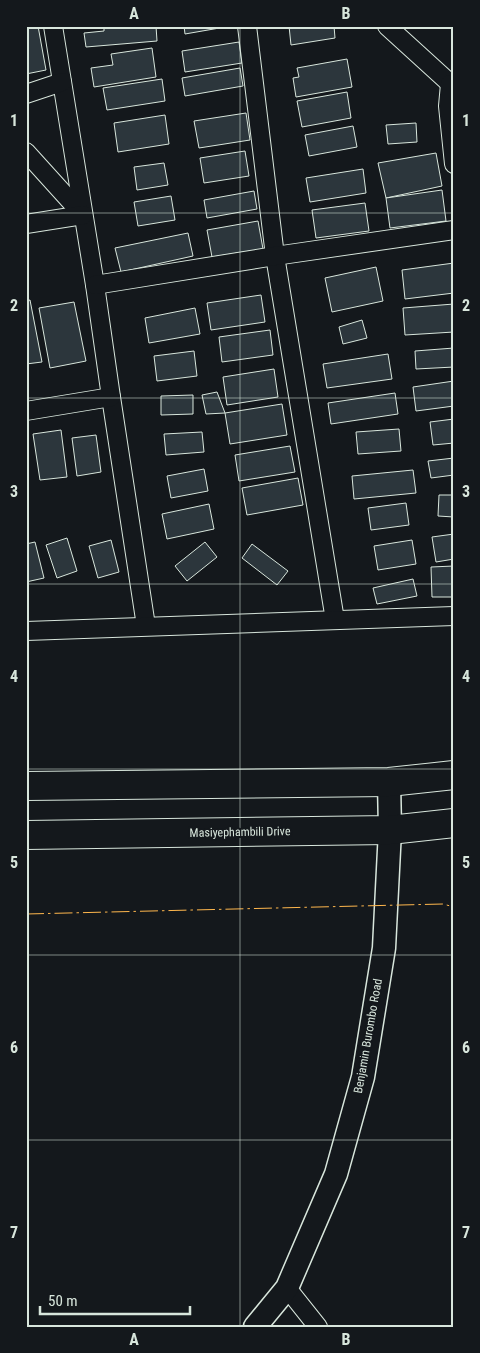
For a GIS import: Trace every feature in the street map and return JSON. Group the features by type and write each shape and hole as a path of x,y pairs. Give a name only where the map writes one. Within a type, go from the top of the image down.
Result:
{"main road":[{"path":"26,786 390,782 454,775"},
{"name":"Masiyephambili Drive","path":"26,835 390,830 454,823"}],"street":[{"path":"52,26 95,284 146,626"},
{"path":"247,26 275,256 335,620"},
{"path":"387,26 452,85 448,106 454,164"},
{"path":"26,94 62,82"},
{"path":"26,152 83,215"},
{"path":"26,224 83,215"},
{"path":"95,284 454,230"},
{"path":"26,411 111,397"},
{"path":"26,631 454,616"},
{"name":"Benjamin Burombo Road","path":"255,1327 287,1288 336,1174 363,1077 384,948 390,830 390,782"},
{"path":"287,1288 316,1326"}],"building":[{"path":"26,26 38,26 46,70 26,74"},
{"path":"104,26 156,26 157,41 86,47 84,33 104,31"},
{"path":"184,26 231,26 185,34"},
{"path":"289,26 334,26 335,38 291,45"},
{"path":"239,42 242,63 185,72 182,51"},
{"path":"152,48 156,77 94,87 91,68 113,65 111,54"},
{"path":"347,59 352,87 296,97 293,78 299,77 297,68"},
{"path":"240,68 243,86 185,96 182,78"},
{"path":"162,79 165,101 107,110 103,88"},
{"path":"347,92 351,118 302,127 297,101"},
{"path":"246,113 250,140 199,148 194,121"},
{"path":"165,115 169,144 118,152 114,123"},
{"path":"416,123 417,142 388,144 386,125"},
{"path":"353,126 357,147 309,156 305,135"},
{"path":"245,151 249,176 204,183 200,158"},
{"path":"436,153 442,186 386,198 378,163"},
{"path":"164,163 168,185 137,190 134,167"},
{"path":"363,169 366,193 310,202 306,178"},
{"path":"442,190 446,221 390,228 386,198"},
{"path":"254,191 257,209 207,218 204,200"},
{"path":"171,196 175,220 138,226 134,202"},
{"path":"365,203 369,231 316,238 312,210"},
{"path":"258,221 263,249 212,257 207,230"},
{"path":"188,233 193,256 121,272 115,248"},
{"path":"454,263 454,293 405,299 402,270"},
{"path":"376,267 383,301 332,312 325,278"},
{"path":"261,295 265,322 211,330 207,303"},
{"path":"30,300 42,362 26,364 26,301"},
{"path":"74,302 86,361 50,368 39,308"},
{"path":"454,304 454,332 405,335 403,308"},
{"path":"195,308 200,334 149,343 145,318"},
{"path":"362,320 367,338 343,344 339,327"},
{"path":"270,330 273,355 222,362 219,337"},
{"path":"454,348 454,367 416,369 415,351"},
{"path":"194,351 197,376 157,381 154,356"},
{"path":"388,354 392,379 327,388 323,364"},
{"path":"274,369 278,397 227,405 223,377"},
{"path":"454,381 454,406 416,411 413,387"},
{"path":"217,392 225,413 206,414 202,395"},
{"path":"395,393 398,414 331,424 328,403"},
{"path":"193,395 193,414 161,415 161,396"},
{"path":"282,404 287,435 230,444 225,413"},
{"path":"454,419 454,443 433,445 430,422"},
{"path":"399,429 401,451 358,454 356,432"},
{"path":"61,430 67,477 40,480 33,434"},
{"path":"202,432 204,452 166,455 164,434"},
{"path":"96,435 101,472 77,476 72,438"},
{"path":"290,446 295,472 239,481 235,455"},
{"path":"454,458 454,475 431,478 428,461"},
{"path":"204,469 208,491 171,498 167,476"},
{"path":"413,470 416,493 354,499 352,476"},
{"path":"298,478 303,505 247,515 242,488"},
{"path":"439,495 454,495 454,517 438,516"},
{"path":"406,503 409,525 371,530 368,508"},
{"path":"209,504 214,529 167,539 162,514"},
{"path":"454,534 454,559 436,562 432,537"},
{"path":"67,538 77,571 57,578 46,545"},
{"path":"111,540 119,572 98,578 89,546"},
{"path":"412,540 416,564 378,570 374,546"},
{"path":"35,542 44,578 26,582 26,544"},
{"path":"205,542 217,557 187,581 175,566"},
{"path":"252,544 288,571 277,585 242,558"},
{"path":"454,566 454,597 432,597 431,567"},
{"path":"413,579 417,596 377,604 373,588"}],"power":[{"path":"26,914 443,904 454,907"}]}
